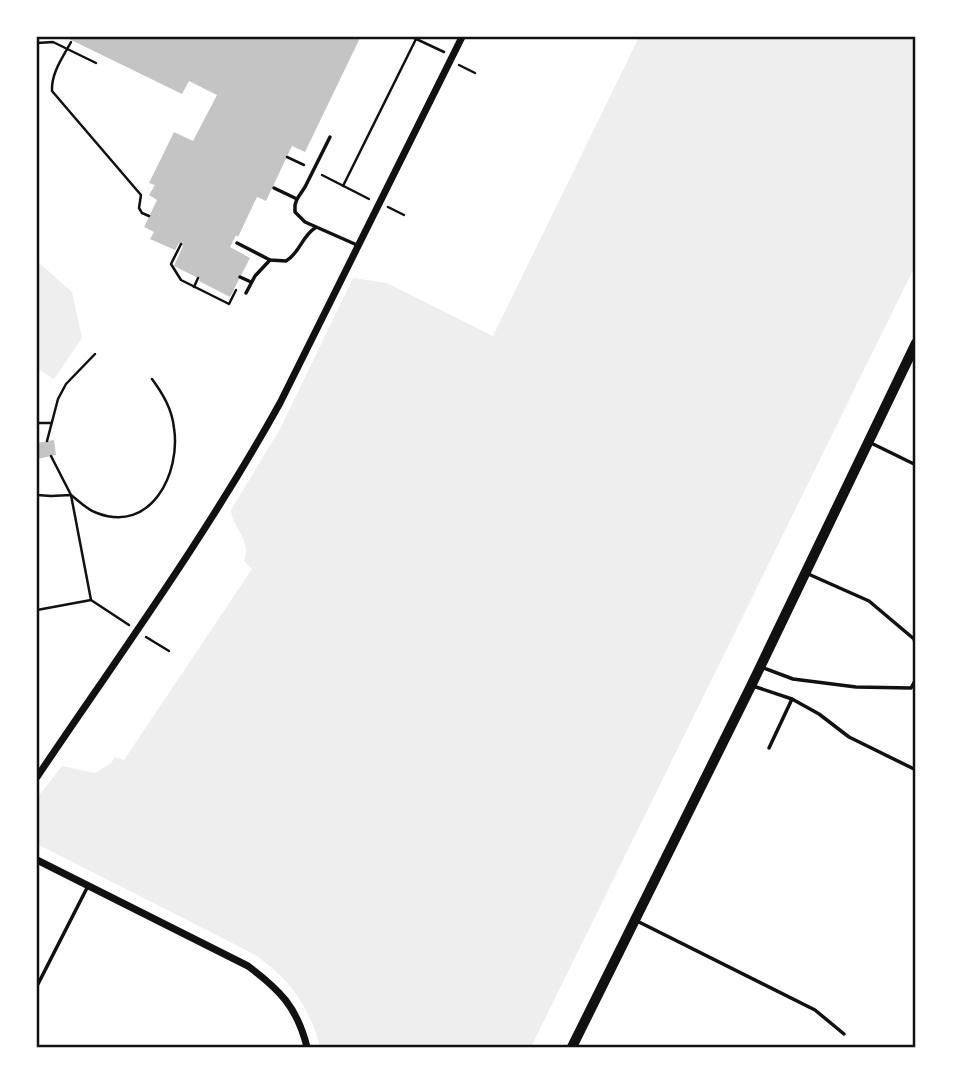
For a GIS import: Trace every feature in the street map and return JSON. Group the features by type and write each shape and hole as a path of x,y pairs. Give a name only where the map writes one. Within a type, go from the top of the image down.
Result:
{"main road":[{"path":"572,1047 751,686 916,343"}],"street":[{"path":"37,777 234,483 280,403 462,37"},
{"path":"37,860 247,966 269,981 290,1005 302,1026 307,1047"}],"lane":[{"path":"330,137 297,199 295,212 305,222 358,246"},
{"path":"274,188 297,199"},
{"path":"237,243 270,260 282,262 291,259 309,232 316,227"},
{"path":"246,293 251,282 270,260"},
{"path":"240,278 251,282"},
{"path":"869,442 916,465"},
{"path":"805,572 869,601 914,639 916,646"},
{"path":"760,667 793,679 856,687 911,688 916,679"},
{"path":"751,686 792,699 849,737 916,770"},
{"path":"769,748 792,699"},
{"path":"37,986 88,886"},
{"path":"635,920 815,1010 844,1034"}],"path":[{"path":"343,186 417,37"},
{"path":"37,43 53,42 96,62"},
{"path":"71,42 54,74 52,91 141,195 139,208 149,216"},
{"path":"181,244 171,264 181,280 229,304 238,285"},
{"path":"194,287 198,278"},
{"path":"47,441 58,399 66,384 95,354"},
{"path":"37,495 71,495 92,511 118,518 135,515 158,496 171,470 175,429 166,399 152,379"},
{"path":"37,423 52,423"},
{"path":"37,610 91,600 71,495 51,456"}],"shaded area":[{"path":"639,37 916,37 916,264 531,1047 320,1047 301,1001 286,981 262,960 37,844 37,798 62,766 95,773 111,763 115,757 124,760 252,569 244,561 246,547 231,510 280,429 353,278 387,283 493,336"},
{"path":"37,261 72,292 82,338 54,379 37,370"}],"building":[{"path":"65,37 360,38 305,152 292,146 266,201 257,197 238,237 236,235 230,247 250,258 230,297 174,266 183,246 179,243 175,250 150,239 154,232 144,227 157,200 149,195 155,185 149,183 174,132 193,141 217,95 189,81 182,94"},
{"path":"54,440 56,455 37,459 37,443"}]}
